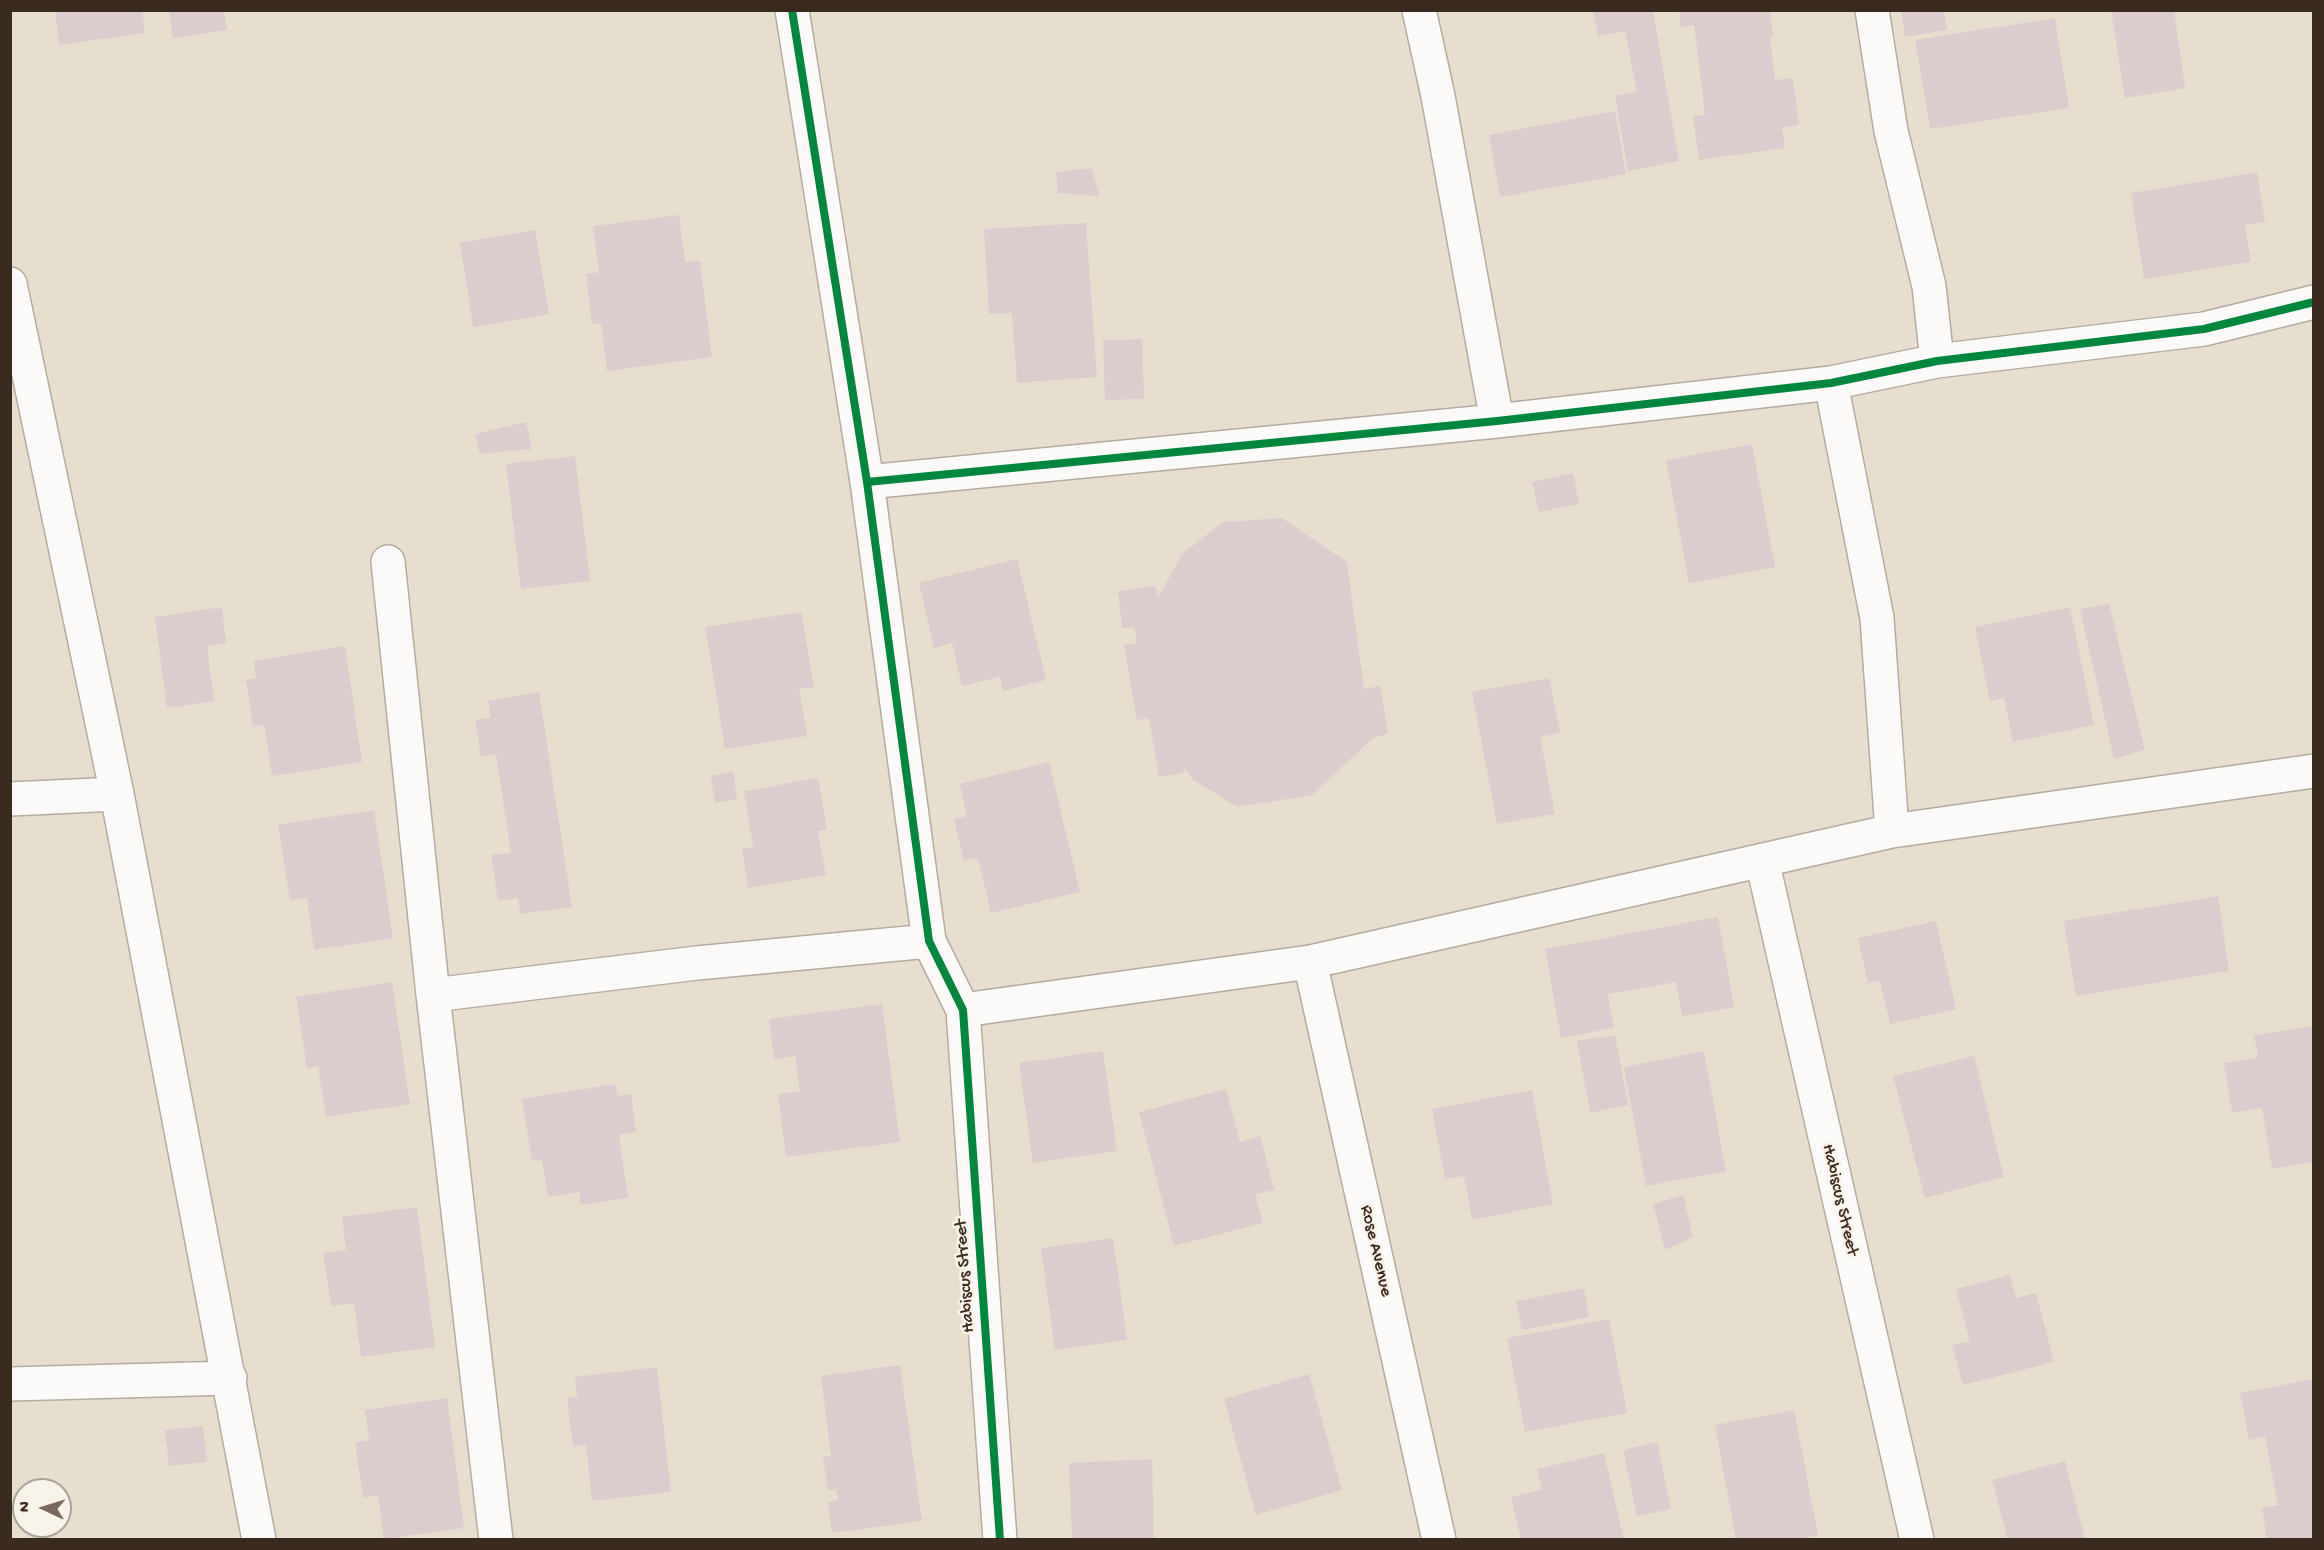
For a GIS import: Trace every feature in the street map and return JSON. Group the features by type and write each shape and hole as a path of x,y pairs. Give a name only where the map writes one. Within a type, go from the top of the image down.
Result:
{"street":[{"path":"792,10 867,482 928,941 963,1010 1310,962 1892,831 2313,771"},
{"path":"1419,10 1438,96 1497,421"},
{"path":"1872,10 1891,131 1929,286 1937,361"},
{"path":"10,284 117,794 259,1539"},
{"path":"867,482 1497,421 1831,383 1937,361 2204,329 2313,303"},
{"path":"1831,383 1876,618 1892,831"},
{"path":"388,562 433,995 496,1539"},
{"path":"10,800 117,794"},
{"name":"Habiscus Street","path":"1762,860 1917,1539"},
{"path":"433,995 697,963 928,941"},
{"name":"Rose Avenue","path":"1310,962 1439,1539"},
{"name":"Habiscus Street","path":"963,1010 1000,1539"},
{"path":"10,1384 230,1378"}],"building":[{"path":"55,10 142,10 145,33 59,45"},
{"path":"169,10 224,10 227,30 173,38"},
{"path":"1593,10 1653,10 1679,161 1628,171 1615,96 1637,92 1625,31 1598,36"},
{"path":"1679,10 1770,10 1773,37 1770,37 1775,80 1793,78 1799,125 1782,127 1785,148 1699,160 1693,116 1705,115 1697,47 1694,25 1681,27"},
{"path":"1901,10 1944,10 1947,30 1905,37"},
{"path":"2111,10 2174,10 2185,88 2125,98"},
{"path":"2055,18 2069,108 1930,129 1915,40"},
{"path":"1615,111 1626,174 1500,197 1489,135"},
{"path":"1092,168 1099,196 1058,193 1056,172"},
{"path":"2257,172 2265,222 2245,225 2251,262 2144,279 2131,193"},
{"path":"679,215 685,262 700,261 712,357 607,371 601,323 592,324 586,274 599,272 593,226"},
{"path":"1086,223 1097,377 1017,383 1012,313 989,314 984,229"},
{"path":"535,230 549,314 473,327 460,243"},
{"path":"1142,339 1144,399 1105,400 1103,340"},
{"path":"526,422 532,449 480,454 475,434"},
{"path":"1752,444 1775,567 1689,583 1666,460"},
{"path":"575,456 590,581 521,589 506,464"},
{"path":"1573,473 1579,504 1539,512 1532,482"},
{"path":"1282,518 1347,562 1364,689 1380,686 1388,734 1373,738 1312,795 1237,807 1192,779 1183,766 1184,773 1159,777 1149,718 1137,720 1124,645 1137,643 1134,627 1122,628 1118,591 1155,586 1158,598 1182,554 1223,522"},
{"path":"1017,559 1046,680 1003,691 1000,677 962,686 952,643 934,648 919,583"},
{"path":"2109,604 2145,750 2114,759 2080,609"},
{"path":"222,607 226,643 207,646 214,701 167,708 155,617"},
{"path":"2070,607 2094,725 2013,742 2004,698 1990,701 1975,627"},
{"path":"801,612 814,687 799,689 807,736 725,749 705,627"},
{"path":"345,646 362,762 272,776 264,725 253,727 246,680 256,678 254,661"},
{"path":"1549,678 1560,733 1540,737 1555,814 1497,824 1472,692"},
{"path":"539,692 572,907 520,914 518,898 498,901 491,855 511,853 496,754 481,757 475,720 491,718 488,701"},
{"path":"1049,762 1080,892 991,913 978,858 964,861 954,819 967,816 960,784"},
{"path":"733,772 737,799 715,803 711,776"},
{"path":"818,778 827,830 818,831 826,875 748,888 742,849 753,847 744,791"},
{"path":"374,810 393,938 314,950 307,898 290,901 278,825"},
{"path":"2218,896 2229,971 2076,996 2064,921"},
{"path":"1718,917 1734,1007 1682,1016 1676,982 1608,994 1614,1028 1561,1038 1545,949"},
{"path":"1936,921 1956,1009 1890,1024 1880,981 1868,983 1858,938"},
{"path":"392,982 410,1104 326,1117 318,1066 307,1068 296,997"},
{"path":"882,1004 900,1142 786,1157 778,1094 800,1091 795,1056 774,1059 769,1019"},
{"path":"2314,1026 2314,1162 2272,1169 2262,1108 2232,1113 2224,1063 2258,1057 2254,1035"},
{"path":"1615,1035 1628,1105 1590,1113 1577,1041"},
{"path":"1103,1051 1117,1151 1033,1163 1019,1063"},
{"path":"1704,1051 1726,1171 1646,1186 1624,1067"},
{"path":"1974,1056 2004,1177 1925,1198 1893,1076"},
{"path":"616,1084 617,1096 631,1094 636,1132 619,1135 628,1198 581,1205 579,1192 548,1197 542,1160 532,1161 522,1099"},
{"path":"1226,1089 1240,1142 1260,1136 1274,1190 1255,1194 1263,1223 1174,1246 1139,1112"},
{"path":"1532,1090 1553,1204 1472,1220 1464,1176 1445,1179 1432,1109"},
{"path":"1683,1195 1693,1237 1665,1250 1653,1204"},
{"path":"417,1207 435,1347 361,1357 354,1303 331,1306 323,1253 346,1250 342,1217"},
{"path":"1113,1238 1127,1340 1055,1350 1041,1248"},
{"path":"2010,1275 2016,1298 2036,1293 2054,1362 1963,1385 1952,1345 1970,1341 1956,1289"},
{"path":"1584,1288 1589,1317 1522,1330 1516,1301"},
{"path":"1609,1319 1627,1413 1525,1432 1507,1338"},
{"path":"900,1365 922,1521 832,1533 828,1502 838,1500 836,1489 828,1490 823,1457 831,1456 821,1376"},
{"path":"657,1367 671,1492 592,1501 586,1445 573,1447 567,1398 577,1397 575,1377"},
{"path":"1309,1374 1342,1490 1256,1515 1224,1399"},
{"path":"2314,1379 2314,1538 2267,1540 2262,1508 2278,1505 2265,1437 2249,1440 2240,1393"},
{"path":"447,1398 464,1528 384,1539 378,1495 363,1498 355,1442 369,1440 365,1410"},
{"path":"1794,1410 1818,1535 1796,1540 1736,1540 1715,1425"},
{"path":"203,1426 207,1462 169,1466 165,1430"},
{"path":"1657,1442 1671,1509 1637,1516 1623,1450"},
{"path":"1604,1453 1624,1540 1521,1540 1511,1497 1542,1490 1537,1469"},
{"path":"1152,1459 1154,1540 1072,1540 1069,1463"},
{"path":"2065,1461 2085,1540 2008,1540 1992,1480"}],"cycle path":[{"path":"792,10 867,482 929,941 963,1010 1000,1540"},
{"path":"867,482 1497,421 1831,383 1937,361 2204,329 2314,302"}]}
